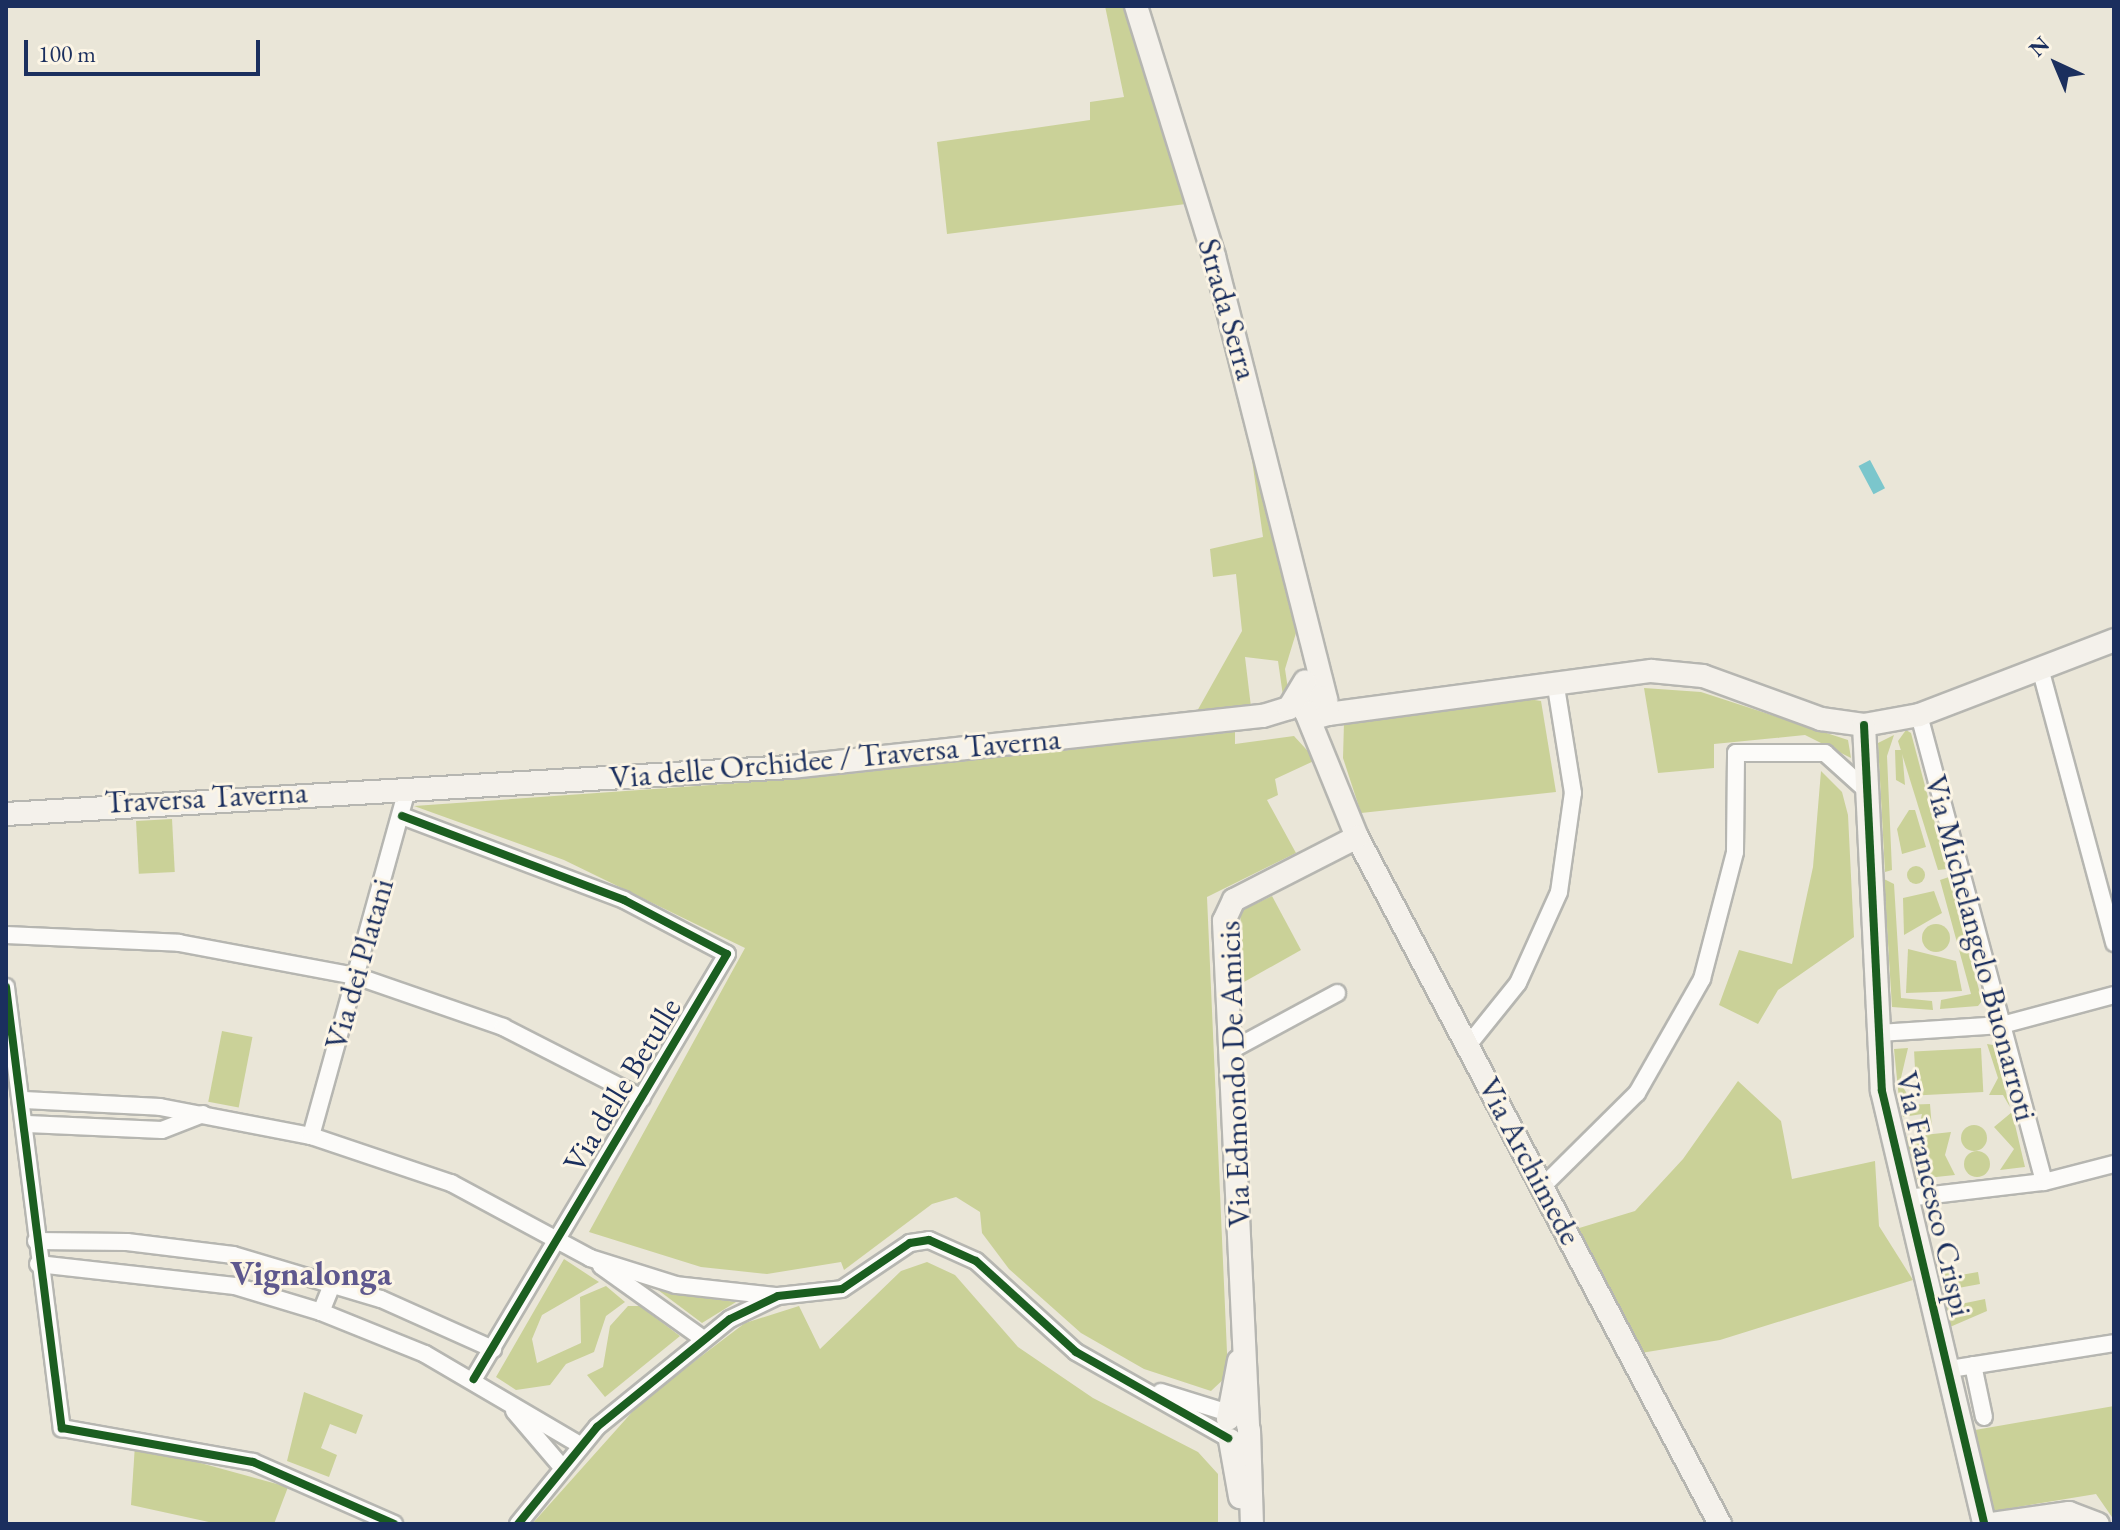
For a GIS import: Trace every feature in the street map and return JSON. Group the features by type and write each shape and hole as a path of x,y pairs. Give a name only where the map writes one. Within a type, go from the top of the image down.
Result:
{"main road":[{"name":"Strada Serra","path":"1136,6 1214,256 1307,615 1314,710"},
{"name":"Via delle Orchidee / Traversa Taverna","path":"406,793 791,767 1651,671 1703,676 1821,719 1864,725 1919,715 2114,640"},
{"name":"Via Archimede","path":"1314,710 1341,798 1357,837 1720,1524"},
{"name":"Via Francesco Crispi","path":"1864,725 1882,1091 1950,1369 1984,1524"},
{"name":"Traversa Taverna","path":"6,807 406,793"},
{"path":"6,814 406,793"},
{"name":"Via Edmondo De Amicis","path":"1242,1292 1228,1052 1229,906 1357,837"},
{"path":"1240,1524 1234,1426 1242,1292"},
{"path":"1242,1292 1234,1426 1252,1524"},
{"path":"1992,1524 2069,1519 2098,1524"}],"street":[{"path":"2040,668 2114,943"},
{"path":"1469,1044 1518,983 1559,892 1573,793 1555,681"},
{"name":"Via Michelangelo Buonarroti","path":"1919,715 2044,1182"},
{"path":"1543,1186 1637,1093 1702,979 1735,852 1736,753 1825,753 1866,790"},
{"name":"Via dei Platani","path":"311,1136 406,793"},
{"name":"Via delle Betulle","path":"402,816 624,900 727,954 474,1379"},
{"path":"6,935 179,943 356,976 503,1027 642,1098"},
{"path":"6,987 24,1100 38,1264 62,1428 253,1462 394,1524"},
{"path":"1228,1052 1337,993"},
{"path":"1879,1033 2002,1025 2114,995"},
{"path":"24,1100 205,1113 311,1136 451,1183 590,1258 702,1338"},
{"path":"27,1124 162,1130 205,1113"},
{"path":"1907,1198 2044,1182 2114,1164"},
{"path":"36,1241 180,1247 333,1282 493,1349"},
{"path":"590,1258 676,1285 778,1296 842,1289 910,1243 938,1242 976,1261 1076,1352 1137,1384 1234,1426"},
{"path":"174,1276 180,1247"},
{"path":"38,1264 174,1276 321,1312 474,1379 580,1445"},
{"path":"321,1312 333,1282"},
{"path":"518,1524 580,1445 702,1338 778,1296"},
{"path":"1950,1369 2114,1343"},
{"path":"1973,1365 1984,1417"},
{"path":"1137,1384 1205,1403 1234,1426"},
{"path":"502,1397 561,1466"}],"green space":[{"path":"1105,6 1124,6 1186,204 947,234 937,142 1090,120 1090,102 1124,97"},
{"path":"1250,446 1281,544 1296,633 1285,669 1289,696 1283,696 1278,661 1245,657 1251,707 1196,713 1242,631 1236,574 1213,577 1210,549 1263,537"},
{"path":"1644,688 1701,692 1848,740 1851,758 1805,735 1714,744 1714,768 1658,773"},
{"path":"1528,699 1541,701 1556,792 1361,813 1343,758 1344,722"},
{"path":"1906,730 1911,733 1947,869 1938,870 1898,741"},
{"path":"1235,732 1235,744 1294,736 1316,760 1275,779 1278,795 1267,800 1296,853 1207,897 1228,1375 1211,1391 1144,1369 1081,1333 1009,1269 982,1233 980,1212 956,1197 932,1204 844,1270 841,1262 767,1274 701,1267 589,1232 745,948 564,860 414,806 811,778"},
{"path":"1894,735 1887,756 1892,870 1885,872 1878,743"},
{"path":"1895,750 1902,750 1905,785 1896,780"},
{"path":"1821,771 1842,792 1848,815 1854,937 1778,990 1758,1024 1719,1005 1739,950 1792,964 1813,867"},
{"path":"1909,810 1915,810 1926,847 1902,854 1897,829"},
{"path":"172,819 175,872 139,874 136,821"},
{"path":"1916,866 1923,868 1923,882 1916,884 1909,882 1907,875 1909,868"},
{"path":"1949,877 1982,1001 1978,1006 1940,1009 1941,1000 1971,994 1940,880"},
{"path":"1884,879 1894,884 1901,998 1932,1001 1933,1010 1892,1007"},
{"path":"1934,891 1942,913 1904,935 1903,898"},
{"path":"1272,896 1301,950 1244,982 1240,911"},
{"path":"1936,924 1946,928 1950,938 1946,948 1936,952 1926,948 1922,938 1926,928"},
{"path":"1908,949 1956,961 1962,991 1906,993"},
{"path":"222,1031 252,1037 239,1108 208,1102"},
{"path":"1987,1044 1993,1045 2010,1107 2003,1095 1989,1095 1998,1078"},
{"path":"1908,1048 1900,1082 1910,1099 1899,1099 1894,1049"},
{"path":"1981,1048 1983,1092 1916,1095 1914,1052"},
{"path":"1738,1081 1781,1121 1792,1179 1875,1161 1879,1226 1913,1280 1720,1340 1641,1353 1576,1229 1635,1211 1683,1159"},
{"path":"1930,1104 1932,1129 1918,1130 1922,1114 1903,1117 1900,1105"},
{"path":"2012,1112 2025,1167 2000,1170 2014,1149 1994,1127"},
{"path":"1974,1125 1983,1129 1987,1138 1983,1147 1974,1151 1965,1147 1961,1138 1965,1129"},
{"path":"1951,1132 1945,1155 1955,1175 1917,1179 1906,1137"},
{"path":"1977,1151 1986,1155 1990,1164 1986,1173 1977,1177 1968,1173 1964,1164 1968,1155"},
{"path":"564,1259 599,1282 542,1315 532,1339 537,1363 581,1343 580,1297 606,1286 625,1302 606,1316 594,1352 566,1364 550,1385 516,1390 496,1377"},
{"path":"927,1262 955,1275 1018,1347 1093,1398 1198,1452 1218,1474 1218,1524 532,1524 642,1401 745,1323 799,1306 820,1349 901,1271"},
{"path":"1953,1268 1955,1276 1978,1272 1980,1284 1942,1291 1939,1271"},
{"path":"658,1290 697,1297 736,1302 702,1323"},
{"path":"1985,1299 1987,1311 1950,1327 1946,1307"},
{"path":"628,1306 640,1306 680,1336 605,1397 587,1375 603,1367 610,1326"},
{"path":"304,1392 363,1415 356,1434 330,1424 321,1448 337,1455 329,1477 287,1461"},
{"path":"2114,1406 2114,1520 2096,1494 1993,1511 1975,1430"},
{"path":"135,1445 288,1487 274,1524 218,1524 131,1505"}],"water":[{"path":"1870,460 1885,488 1874,494 1859,466"}],"cycle path":[{"path":"1864,725 1882,1091 1984,1524"},
{"path":"402,816 624,900 727,954 474,1379"},
{"path":"6,987 62,1428 253,1462 394,1524"},
{"path":"518,1524 597,1427 730,1319 778,1296 842,1289 910,1243 929,1240 976,1261 1076,1352 1228,1438"}],"district":[{"name":"Vignalonga","path":"311,1274"}]}
